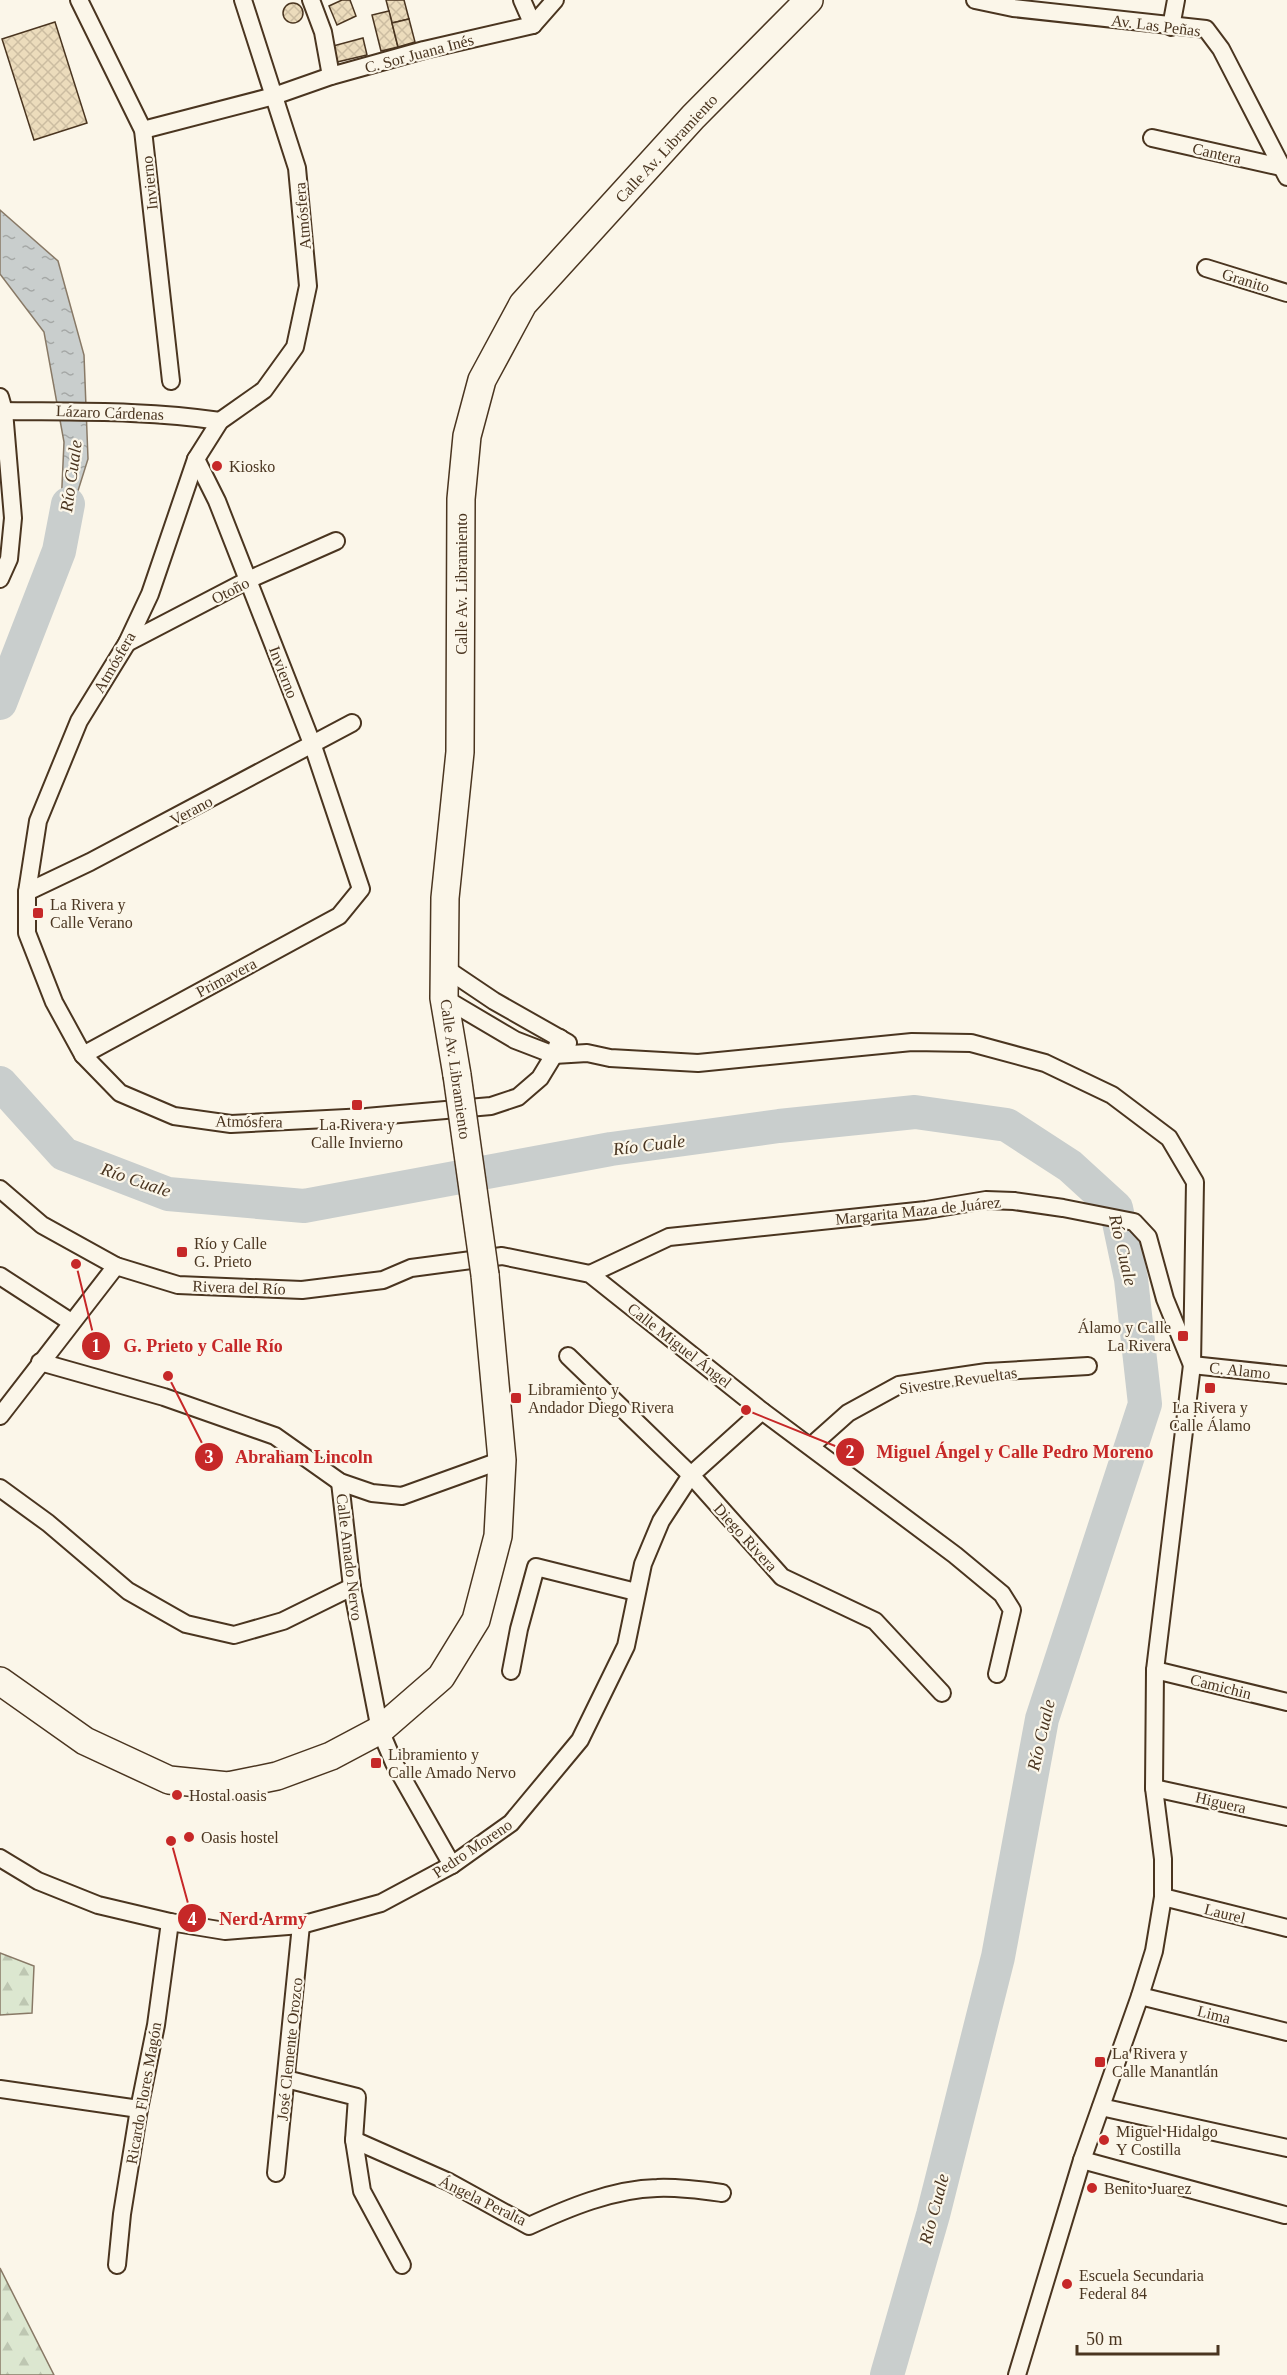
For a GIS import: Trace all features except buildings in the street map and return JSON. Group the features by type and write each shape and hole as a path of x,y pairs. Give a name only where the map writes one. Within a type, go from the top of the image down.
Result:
{"main road":[{"name":"Calle Av. Libramiento","path":"0,1681 85,1741 169,1780 228,1786 277,1776 331,1756 380,1730 441,1677 476,1620 498,1536 502,1460 493,1266 444,998 445,898 460,752 461,499 467,436 482,380 524,304 693,117 809,0"}],"street":[{"name":"Invierno","path":"79,0 142,130 171,381"},
{"name":"Atmósfera","path":"243,0 297,168 308,286 295,347 264,390 220,421 196,459 150,594 127,643 79,721 38,821 27,892 27,933 54,1002 83,1055 120,1093 174,1116 231,1124 366,1117 491,1106 519,1096 540,1078 554,1055 560,1038"},
{"path":"311,0 323,32 331,76"},
{"path":"522,0 533,25 555,0"},
{"name":"Av. Las Peñas","path":"975,0 1014,8 1171,27 1206,29 1221,49 1284,172"},
{"path":"1171,27 1176,0"},
{"name":"C. Sor Juana Inés","path":"142,130 274,96 331,76 424,50 533,25"},
{"name":"Cantera","path":"1152,138 1284,172"},
{"name":"Granito","path":"1206,268 1287,292"},
{"path":"0,579 9,559 13,518 1,407"},
{"name":"Lázaro Cárdenas","path":"1,407 28,410 171,414 220,421"},
{"name":"Invierno","path":"196,459 217,501 313,746 361,889"},
{"name":"Otoño","path":"127,643 248,580 336,541"},
{"name":"Verano","path":"27,892 90,862 313,746 352,723"},
{"name":"Primavera","path":"83,1055 339,916 361,889"},
{"path":"445,968 494,1001 587,1053"},
{"path":"444,998 515,1040 554,1055 587,1053 610,1058 698,1063 912,1042 971,1043 1045,1063 1112,1095 1169,1138 1195,1182 1192,1365 1155,1670 1154,1788 1163,1859 1162,1898 1154,1951 1082,2160 1017,2375"},
{"name":"Rivera del Río","path":"0,1189 42,1225 116,1266 178,1285 302,1290 383,1280 411,1268 493,1266"},
{"name":"Margarita Maza de Juárez","path":"590,1274 669,1237 926,1210 986,1200 1014,1201 1063,1208 1134,1222 1148,1238 1165,1299 1192,1365"},
{"path":"0,1416 116,1266"},
{"name":"Calle Miguel Ángel","path":"493,1266 590,1274 762,1411 955,1555 1002,1594 1012,1610 997,1674"},
{"path":"0,1276 71,1322"},
{"name":"Diego Rivera","path":"568,1356 691,1474 782,1577 875,1621 942,1694"},
{"name":"Calle Amado Nervo","path":"40,1362 164,1397 275,1436 340,1482 352,1587 380,1730 394,1763 452,1865"},
{"name":"C. Alamo","path":"1192,1365 1287,1375"},
{"name":"Sivestre Revueltas","path":"811,1446 848,1413 899,1385 987,1372 1088,1366"},
{"name":"Pedro Moreno","path":"0,1857 38,1881 98,1905 170,1922 225,1931 301,1925 381,1904 452,1865 512,1823 580,1740 626,1646 643,1564 661,1521 691,1474 762,1411"},
{"path":"340,1482 372,1492 402,1496 502,1460"},
{"path":"0,1488 48,1523 128,1592 186,1624 234,1635 283,1621 352,1587"},
{"path":"511,1671 519,1629 536,1567 636,1592"},
{"name":"Camichin","path":"1155,1670 1287,1702"},
{"name":"Higuera","path":"1154,1788 1287,1817"},
{"name":"Laurel","path":"1162,1898 1287,1928"},
{"name":"Ricardo Flores Magón","path":"117,2265 139,2109 156,2025 170,1922"},
{"name":"José Clemente Orozco","path":"276,2173 301,1925"},
{"name":"Lima","path":"1140,1996 1287,2032"},
{"path":"286,2079 357,2097 354,2140 362,2191 402,2265"},
{"path":"0,2090 139,2109"},
{"path":"1101,2107 1287,2148"},
{"name":"Ángela Peralta","path":"354,2140 449,2182 529,2226 565,2209 617,2194 655,2188 685,2188 722,2193"},
{"path":"1082,2160 1285,2215"}],"green space":[{"path":"0,1953 34,1966 32,2013 0,2015"},
{"path":"0,2268 54,2375 0,2375"}],"water":[{"path":"0,210 58,261 84,355 88,459 59,551 64,442 44,332 0,274"}],"waterway":[{"name":"Río Cuale","path":"0,703 59,551 68,504"},
{"name":"Río Cuale","path":"0,1083 64,1154 168,1194 304,1206 611,1149 779,1126 915,1112 1007,1125 1070,1166 1116,1208 1131,1279 1145,1404 1042,1719 998,1957 933,2215 887,2375"}],"place":[{"name":"Kiosko","path":"217,466"},
{"name":"La Rivera y Calle Verano","path":"38,913"},
{"name":"La Rivera y Calle Invierno","path":"357,1105"},
{"name":"Río y Calle G. Prieto","path":"182,1252"},
{"name":"G. Prieto y Calle Río","path":"76,1264"},
{"name":"Álamo y Calle La Rivera","path":"1183,1336"},
{"name":"Abraham Lincoln","path":"168,1376"},
{"name":"La Rivera y Calle Álamo","path":"1210,1388"},
{"name":"Libramiento y Andador Diego Rivera","path":"516,1398"},
{"name":"Miguel Ángel y Calle Pedro Moreno","path":"746,1410"},
{"name":"Libramiento y Calle Amado Nervo","path":"376,1763"},
{"name":"Hostal oasis","path":"177,1795"},
{"name":"Oasis hostel","path":"189,1837"},
{"name":"Nerd Army","path":"171,1841"},
{"name":"La Rivera y Calle Manantlán","path":"1100,2062"},
{"name":"Miguel Hidalgo Y Costilla","path":"1104,2140"},
{"name":"Benito Juarez","path":"1092,2188"},
{"name":"Escuela Secundaria Federal 84","path":"1067,2284"}]}
